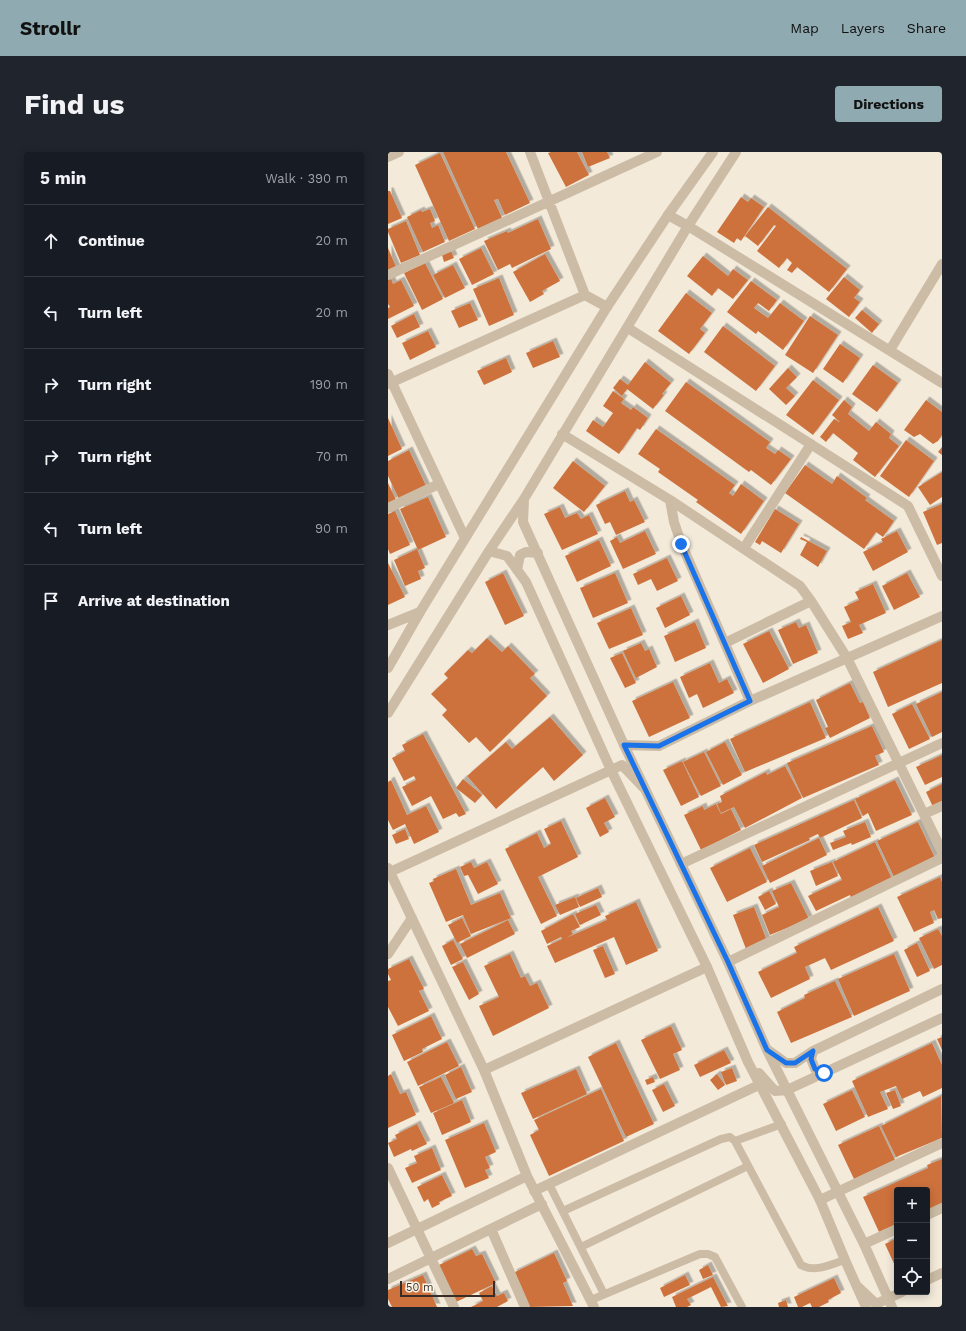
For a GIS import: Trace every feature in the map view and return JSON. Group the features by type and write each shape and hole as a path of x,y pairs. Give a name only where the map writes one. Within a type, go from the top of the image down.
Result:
{"street":[{"path":"388,157 399,152"},
{"path":"530,152 585,295 607,307"},
{"path":"388,275 657,152"},
{"path":"388,668 420,612 607,307 668,215 713,152"},
{"path":"388,713 489,551 524,499 688,226 736,152"},
{"path":"668,215 942,383"},
{"path":"890,350 942,264"},
{"path":"465,538 389,380 585,295"},
{"path":"628,328 908,506 942,576"},
{"path":"562,434 670,500 800,586 812,601 847,658 942,851"},
{"path":"744,548 811,444"},
{"path":"388,508 439,484"},
{"path":"524,499 523,522 538,552 624,745 728,962 767,1050 864,1244 890,1303"},
{"path":"670,500 674,522 681,544 750,701"},
{"path":"489,551 508,556 526,582 611,770 707,967 748,1062 782,1124 820,1200 858,1287 865,1307"},
{"path":"517,570 520,555 526,552 538,552"},
{"path":"725,643 812,601"},
{"path":"388,625 420,612"},
{"path":"624,745 659,746 750,701 942,616"},
{"path":"681,864 942,743"},
{"path":"593,1304 534,1191 484,1070 389,870 622,765 646,791"},
{"path":"924,814 942,806"},
{"path":"728,962 942,858"},
{"path":"388,954 412,918"},
{"path":"484,1070 707,967"},
{"path":"767,1050 786,1063 795,1063 813,1051 942,989"},
{"path":"748,1062 775,1091 787,1090 942,1018"},
{"path":"813,1051 811,1059 815,1069 824,1073"},
{"path":"534,1191 761,1084"},
{"path":"820,1200 942,1143"},
{"path":"388,1168 454,1307"},
{"path":"388,1243 527,1176"},
{"path":"388,1279 542,1204"},
{"path":"930,1214 942,1208"},
{"path":"490,1229 525,1307"},
{"path":"864,1244 894,1230"},
{"path":"930,1279 942,1273"},
{"path":"858,1287 876,1304 890,1303 899,1295"}],"lane":[{"path":"735,1140 782,1124"},
{"path":"563,1211 721,1138 730,1137 735,1140 801,1265 808,1269 817,1268 845,1260"},
{"path":"581,1247 748,1166"},
{"path":"549,1184 604,1294"},
{"path":"593,1304 604,1294 700,1254 708,1254 715,1257 742,1307"}],"building":[{"path":"443,152 506,152 530,203 505,215 498,199 494,200 502,218 478,229"},
{"path":"577,152 589,175 566,187 548,153"},
{"path":"582,152 607,152 610,158 588,167"},
{"path":"440,153 475,229 449,241 415,165"},
{"path":"388,191 390,191 402,218 388,224"},
{"path":"741,197 748,202 751,198 764,207 741,241 737,238 734,243 717,232"},
{"path":"768,207 847,269 829,292 797,267 792,273 787,270 792,263 787,258 779,268 757,251 776,226 774,225 758,246 745,236"},
{"path":"430,209 435,221 430,223 432,228 438,225 445,242 423,252 407,217 421,210 422,212"},
{"path":"538,219 551,249 512,268 510,264 498,270 484,241 507,231 508,233"},
{"path":"406,221 420,255 401,263 388,229"},
{"path":"388,248 397,269 388,273"},
{"path":"481,248 494,274 472,285 459,259"},
{"path":"451,251 454,258 444,262 442,255"},
{"path":"545,254 560,281 542,291 544,294 530,302 513,272"},
{"path":"703,256 728,276 733,269 748,280 733,299 718,288 712,296 687,276"},
{"path":"425,263 443,299 422,310 404,273"},
{"path":"453,265 465,288 445,298 433,275"},
{"path":"844,277 860,290 854,298 860,302 849,317 826,299"},
{"path":"391,278 393,284 401,280 414,306 388,319 388,308 390,307 388,304 388,280"},
{"path":"499,278 514,315 489,326 473,289"},
{"path":"751,281 777,300 769,311 758,303 754,308 768,318 780,303 804,321 783,350 758,331 756,334 727,312"},
{"path":"686,293 712,313 700,329 705,333 689,354 658,331"},
{"path":"470,303 478,320 459,328 451,311"},
{"path":"862,310 879,324 872,333 855,318"},
{"path":"414,314 420,327 397,338 391,326"},
{"path":"810,316 838,335 813,373 785,355"},
{"path":"723,326 775,366 756,391 704,352"},
{"path":"428,331 436,347 410,360 402,343"},
{"path":"553,341 560,357 533,368 526,353"},
{"path":"840,344 860,358 843,383 823,369"},
{"path":"506,358 512,372 484,385 477,371"},
{"path":"645,362 671,383 653,409 627,389 622,396 613,388 620,379 628,385"},
{"path":"873,365 898,383 877,412 852,394"},
{"path":"788,368 797,377 786,388 795,396 786,405 769,389"},
{"path":"813,380 839,400 813,435 786,415"},
{"path":"686,382 770,442 766,448 775,454 778,450 791,459 771,485 751,470 749,472 665,411"},
{"path":"613,391 624,399 621,403 631,410 633,407 648,418 640,430 637,428 619,454 586,431 593,420 603,427 613,413 603,406"},
{"path":"844,400 852,407 848,414 869,431 876,422 891,434 889,438 899,446 875,477 853,460 858,453 833,433 826,442 820,437 834,419 840,422 832,415"},
{"path":"926,400 942,412 942,435 938,441 933,444 920,434 914,437 904,430"},
{"path":"388,418 402,449 388,456"},
{"path":"656,429 735,485 729,493 733,496 741,484 764,501 741,534 696,502 698,500 658,472 660,469 638,454"},
{"path":"906,440 934,461 909,497 880,476"},
{"path":"942,447 942,455 938,452"},
{"path":"409,450 427,488 400,501 388,476 388,461"},
{"path":"573,461 605,486 584,512 553,488"},
{"path":"805,465 832,484 837,476 867,498 865,500 894,521 883,537 876,532 864,549 785,493"},
{"path":"942,472 942,497 930,505 918,487"},
{"path":"388,483 396,500 388,503"},
{"path":"625,491 630,502 634,500 645,522 616,535 610,522 605,524 596,505"},
{"path":"428,497 446,537 418,550 400,509"},
{"path":"942,504 942,543 937,545 923,512"},
{"path":"560,507 565,518 577,513 581,519 589,515 598,534 562,550 544,514"},
{"path":"775,509 799,524 781,553 762,541 760,545 755,542"},
{"path":"395,511 410,545 390,554 388,549 388,514"},
{"path":"645,531 656,554 623,569 610,541 617,537 620,543"},
{"path":"897,531 908,552 873,571 863,552 883,542 881,539"},
{"path":"801,537 827,551 818,567 800,555 807,542 800,539"},
{"path":"599,540 611,566 577,582 565,556"},
{"path":"417,549 425,568 418,571 421,579 405,586 394,560"},
{"path":"667,558 678,581 657,591 651,579 638,585 633,574"},
{"path":"388,563 405,597 388,605"},
{"path":"503,573 524,616 505,625 485,582"},
{"path":"615,573 628,603 593,618 580,588"},
{"path":"907,573 920,597 894,610 882,586"},
{"path":"873,584 886,613 859,625 863,633 848,639 842,626 851,622 844,607 859,600 855,592"},
{"path":"681,596 690,615 665,628 656,608"},
{"path":"631,608 643,635 609,649 597,623"},
{"path":"695,622 706,648 675,662 664,636"},
{"path":"796,622 799,628 806,625 818,653 793,664 778,630"},
{"path":"769,631 789,669 763,683 743,644"},
{"path":"487,638 502,652 508,646 535,674 530,678 547,696 490,752 476,737 469,743 442,715 447,710 431,694 448,678 444,674 468,650 472,653"},
{"path":"942,640 942,683 888,707 873,672"},
{"path":"641,643 645,651 649,649 657,667 636,678 623,651"},
{"path":"622,653 636,683 625,688 610,658"},
{"path":"710,663 719,683 727,679 734,693 703,708 697,694 689,698 680,677"},
{"path":"673,682 690,718 649,737 632,701"},
{"path":"850,683 860,703 863,702 870,718 830,738 825,728 828,727 816,700"},
{"path":"942,692 942,732 932,737 916,704"},
{"path":"810,702 826,738 745,772 730,739"},
{"path":"912,704 930,739 909,749 892,714"},
{"path":"550,717 583,755 554,781 543,767 496,809 467,776 506,742 512,749"},
{"path":"872,726 884,752 875,756 879,765 803,798 787,763"},
{"path":"423,734 466,814 459,817 456,813 443,819 431,796 412,806 402,787 416,780 414,776 404,781 392,758 405,751 402,745"},
{"path":"725,742 742,775 723,785 706,752"},
{"path":"704,752 721,786 701,796 683,762"},
{"path":"942,755 942,777 925,785 916,767"},
{"path":"682,761 699,797 681,806 663,770"},
{"path":"785,766 802,798 745,828 734,807 721,813 717,804 722,802 720,796 766,772 767,775"},
{"path":"463,779 482,795 475,803 456,788"},
{"path":"391,780 407,815 426,806 439,832 414,844 405,824 393,830 388,820 388,782"},
{"path":"895,780 912,815 876,831 868,813 863,816 855,799"},
{"path":"942,784 942,802 933,807 926,792"},
{"path":"605,798 615,817 604,823 609,832 600,837 586,808"},
{"path":"854,800 862,818 820,838 818,834 809,838 810,840 762,862 754,845"},
{"path":"716,804 721,814 731,809 741,830 701,850 684,815 703,806 704,810"},
{"path":"561,821 578,857 538,877 557,916 541,924 505,849 537,833 544,848 551,844 544,829"},
{"path":"865,822 871,837 852,845 851,843 833,850 830,843 846,837 843,831"},
{"path":"918,822 935,858 894,877 877,841"},
{"path":"405,829 409,839 396,844 392,835"},
{"path":"819,838 827,855 770,883 762,866"},
{"path":"875,842 892,879 851,898 850,895 816,911 808,896 842,880 833,862"},
{"path":"750,848 767,882 727,902 710,868"},
{"path":"471,862 474,868 487,862 498,884 478,894 468,875 464,876 460,867"},
{"path":"832,862 838,876 816,886 810,871"},
{"path":"456,869 471,905 500,893 511,918 471,934 463,915 446,922 429,883 434,881 433,879"},
{"path":"940,877 942,882 942,918 938,919 934,910 930,912 934,923 914,932 897,897"},
{"path":"791,883 809,919 770,935 762,915 779,907 772,891"},
{"path":"598,888 602,897 580,907 576,898"},
{"path":"769,891 776,904 765,910 758,897"},
{"path":"575,897 579,907 560,915 555,905"},
{"path":"636,902 658,951 626,965 614,937 555,963 547,946 562,939 561,937 547,944 541,931 573,914 580,927 571,931 573,934 566,938 607,920 605,916"},
{"path":"596,905 601,915 580,925 575,914"},
{"path":"754,907 767,941 746,949 733,915"},
{"path":"878,907 894,941 831,970 825,958 805,967 810,979 771,998 758,972 797,953 794,947"},
{"path":"462,918 471,936 457,943 448,925"},
{"path":"508,920 515,934 467,958 460,944"},
{"path":"938,929 942,936 942,965 934,969 919,938"},
{"path":"453,940 463,959 451,965 442,946"},
{"path":"917,943 930,971 917,977 904,950"},
{"path":"603,946 615,974 605,978 593,950"},
{"path":"510,954 521,978 525,976 530,986 537,983 549,1008 493,1036 479,1006 499,997 484,966"},
{"path":"894,954 910,991 854,1016 838,979"},
{"path":"409,959 424,989 419,991 429,1011 398,1026 388,1007 388,981 391,980 388,974 388,969"},
{"path":"463,962 479,994 469,1000 452,967"},
{"path":"835,981 852,1017 791,1043 777,1012 805,998 804,995"},
{"path":"431,1016 442,1039 422,1049 423,1052 404,1061 392,1035"},
{"path":"671,1026 682,1050 673,1054 680,1070 660,1079 641,1040"},
{"path":"942,1037 942,1050 937,1039"},
{"path":"447,1042 459,1066 418,1086 407,1062"},
{"path":"616,1043 654,1124 626,1137 588,1057"},
{"path":"932,1043 942,1065 942,1088 923,1097 920,1091 902,1099 896,1086 880,1092 888,1109 868,1117 852,1081"},
{"path":"724,1050 731,1063 700,1077 694,1065"},
{"path":"461,1067 472,1092 456,1099 445,1075"},
{"path":"732,1068 737,1081 726,1085 721,1072"},
{"path":"576,1069 587,1094 533,1119 521,1093"},
{"path":"391,1074 400,1094 406,1092 416,1115 388,1128 388,1076"},
{"path":"717,1074 725,1085 718,1090 710,1080"},
{"path":"441,1077 454,1103 431,1113 419,1087"},
{"path":"653,1077 655,1082 647,1085 645,1080"},
{"path":"664,1084 675,1106 663,1112 652,1090"},
{"path":"601,1089 624,1141 549,1176 530,1135 539,1130 534,1120"},
{"path":"852,1090 865,1117 836,1131 823,1104"},
{"path":"895,1090 901,1106 893,1109 886,1093"},
{"path":"941,1096 942,1138 896,1157 881,1126"},
{"path":"462,1100 471,1122 442,1135 433,1113"},
{"path":"484,1123 496,1152 485,1157 490,1168 485,1170 489,1178 465,1188 445,1140"},
{"path":"417,1124 427,1144 412,1151 411,1149 394,1157 388,1143 397,1139 395,1135"},
{"path":"879,1126 895,1160 854,1179 838,1145"},
{"path":"432,1148 441,1170 412,1183 405,1168 417,1163 414,1156"},
{"path":"942,1159 942,1205 930,1210 930,1187 894,1187 894,1225 879,1232 863,1197 928,1168 927,1165"},
{"path":"442,1175 452,1196 439,1202 440,1204 432,1208 428,1199 424,1202 417,1187"},
{"path":"894,1240 894,1264 885,1244"},
{"path":"472,1249 476,1256 482,1254 496,1283 456,1302 439,1265"},
{"path":"554,1253 567,1281 563,1283 573,1306 529,1307 513,1273"},
{"path":"708,1265 713,1275 703,1279 699,1270"},
{"path":"423,1275 437,1307 392,1307 388,1299 388,1290"},
{"path":"685,1275 690,1285 664,1297 660,1288"},
{"path":"713,1277 728,1306 721,1307 711,1287 687,1299 691,1305 687,1307 676,1307 672,1297"},
{"path":"834,1278 841,1293 819,1307 812,1307 810,1303 802,1307 798,1307 794,1297"},
{"path":"492,1286 497,1296 504,1293 508,1301 497,1307 471,1307 483,1301 479,1293"},
{"path":"786,1300 788,1307 779,1307 778,1303"}],"route":[{"path":"681,544 750,701 659,746 624,745 728,962 767,1050 786,1063 795,1063 813,1051 811,1059 815,1069 824,1073"}]}
